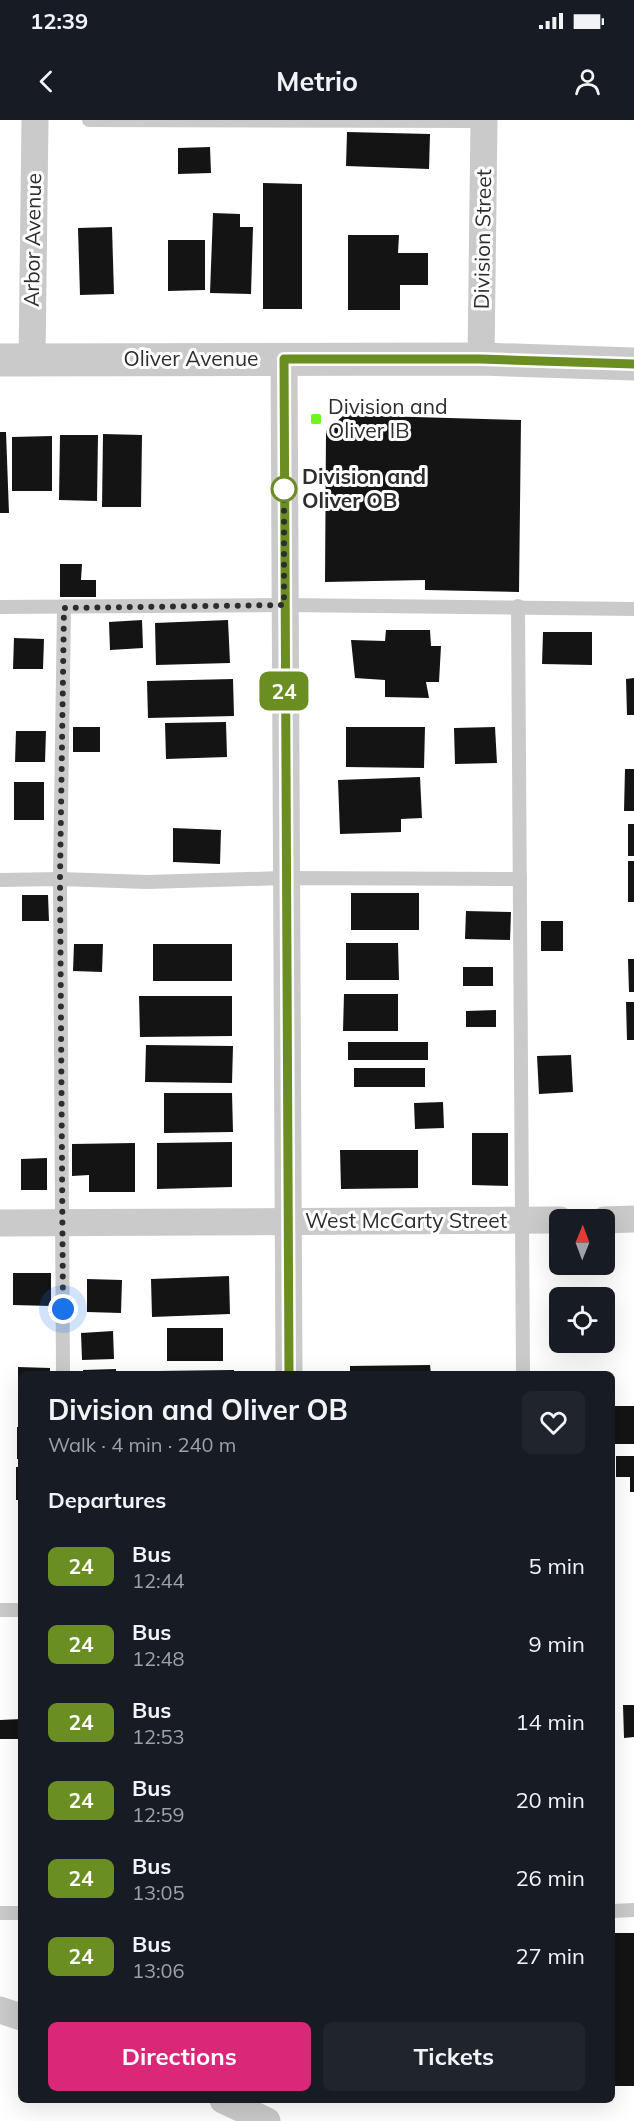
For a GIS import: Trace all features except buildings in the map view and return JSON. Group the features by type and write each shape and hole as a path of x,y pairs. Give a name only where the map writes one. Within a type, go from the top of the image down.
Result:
{"street":[{"name":"Arbor Avenue","path":"32,360 35,120"},
{"name":"Division Street","path":"481,359 484,121"},
{"path":"284,359 289,1371"},
{"name":"Oliver Avenue","path":"0,360 481,359 634,364"},
{"path":"615,1220 634,1219"},
{"name":"West McCarty Street","path":"0,1224 549,1220"},
{"path":"0,2010 18,2016"},
{"path":"230,2103 261,2115"}],"lane":[{"path":"89,120 484,121"},
{"path":"0,607 284,605 634,609"},
{"path":"518,606 523,1371"},
{"path":"63,1371 60,879 64,608"},
{"path":"0,880 60,879 147,882 285,878 520,879"},
{"path":"0,1610 18,1610"},
{"path":"615,1911 634,1910"},
{"path":"0,1913 18,1913"}],"bus line":[{"name":"24","path":"289,1371 284,359 481,359 634,364"}],"place":[{"name":"Division and Oliver IB","path":"316,419"},
{"name":"Division and Oliver OB","path":"284,489"}],"route":[{"path":"63,1309 60,879 64,608 284,605 284,489"}]}
